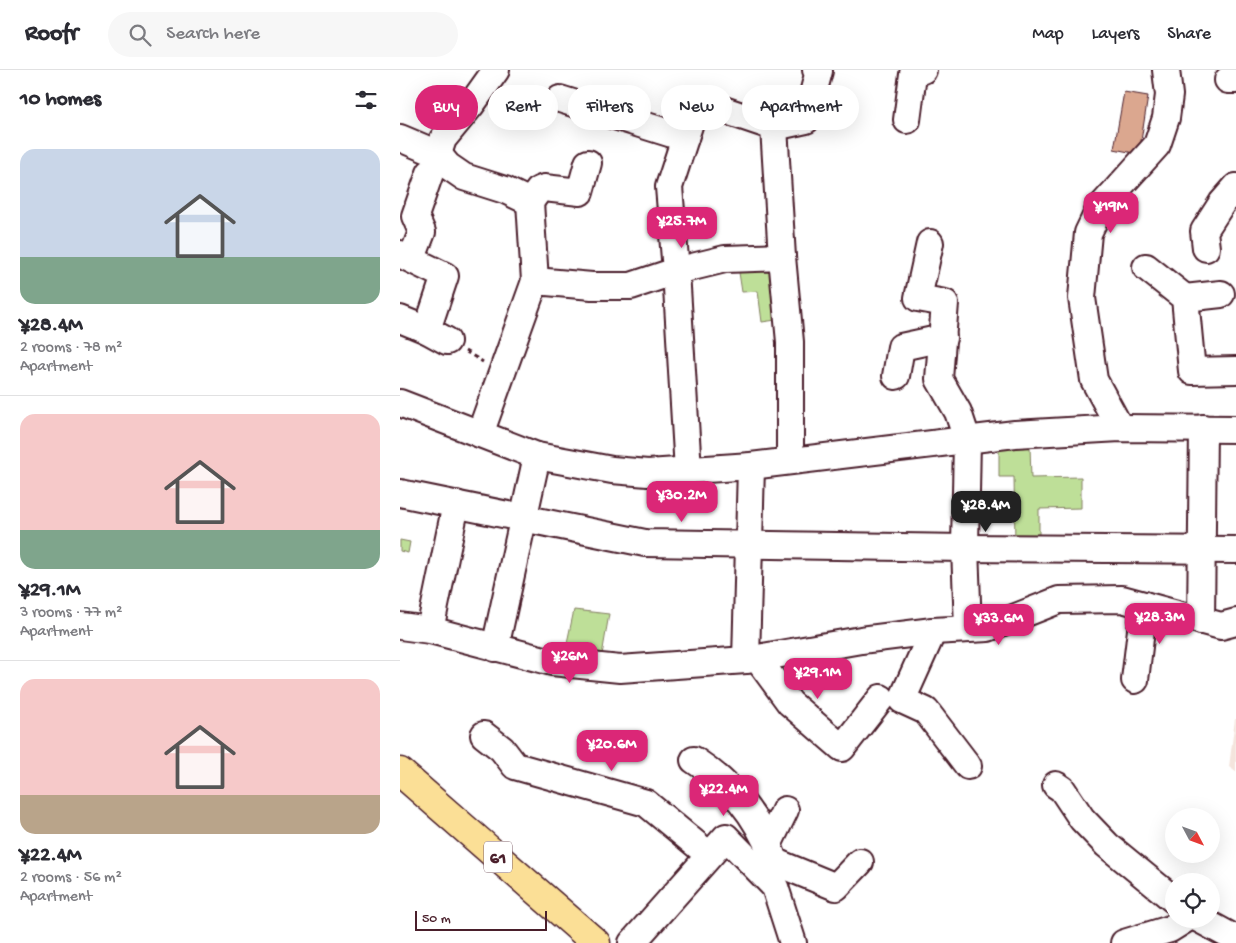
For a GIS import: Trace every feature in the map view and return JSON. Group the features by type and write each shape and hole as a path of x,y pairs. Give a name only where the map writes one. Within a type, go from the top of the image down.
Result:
{"main road":[{"name":"61","path":"400,772 596,943"}],"street":[{"path":"400,320 437,335 445,276 406,256 422,232 415,216 443,139 496,70"},
{"path":"814,85 818,70"},
{"path":"906,120 913,74 922,70"},
{"path":"1120,428 1094,380 1082,298 1088,232 1100,208 1157,145 1166,118 1169,95 1166,70"},
{"path":"564,98 597,106 685,138"},
{"path":"688,471 669,187 697,101 742,116"},
{"path":"774,130 782,257 790,342 790,461"},
{"path":"400,138 434,164 448,166 464,177 505,190 530,202"},
{"path":"480,434 535,281 530,202 539,190 544,188 580,192 588,163"},
{"path":"1206,248 1204,231 1236,187"},
{"path":"930,243 918,298 945,303 939,379 958,412 967,439 965,548 968,628"},
{"path":"535,281 592,286 631,286 676,271 725,259 782,257"},
{"path":"1146,267 1185,298 1221,294"},
{"path":"1185,298 1184,371 1236,370"},
{"path":"896,376 901,347 943,338"},
{"path":"400,403 537,456 612,470 648,473 751,466 1015,434 1120,428 1236,429"},
{"path":"1201,621 1203,428"},
{"path":"495,648 537,456"},
{"path":"751,466 748,545 751,659 790,703 842,748 881,698"},
{"path":"400,493 645,544 1236,550"},
{"path":"430,630 456,504"},
{"path":"400,626 430,630 552,662 620,669 751,659 861,640 933,631 988,628 1059,600 1122,599 1221,626 1236,622"},
{"path":"1135,680 1144,605"},
{"path":"933,631 902,700 926,711 968,766"},
{"path":"484,735 502,749 515,766 646,803 710,854"},
{"path":"694,760 715,774 744,804 772,855 763,873"},
{"path":"1056,785 1073,804 1082,819 1106,845 1165,893"},
{"path":"768,845 785,810"},
{"path":"632,943 726,837 776,887 793,943"},
{"path":"763,873 780,864 836,888 860,862"},
{"path":"1124,943 1172,928"},
{"path":"1216,928 1236,939"}],"path":[{"path":"437,335 502,373"}],"shaded area":[{"path":"1236,719 1236,772 1229,767"}],"green space":[{"path":"774,264 783,319 762,322 758,291 742,292 738,266"},
{"path":"1030,446 1031,478 1081,477 1081,508 1039,509 1039,544 1015,544 1014,477 999,477 999,447"},
{"path":"400,540 410,542 408,553 400,551"},
{"path":"574,610 609,614 601,661 564,657"}],"building":[{"path":"1124,92 1148,96 1139,154 1114,149"}]}
